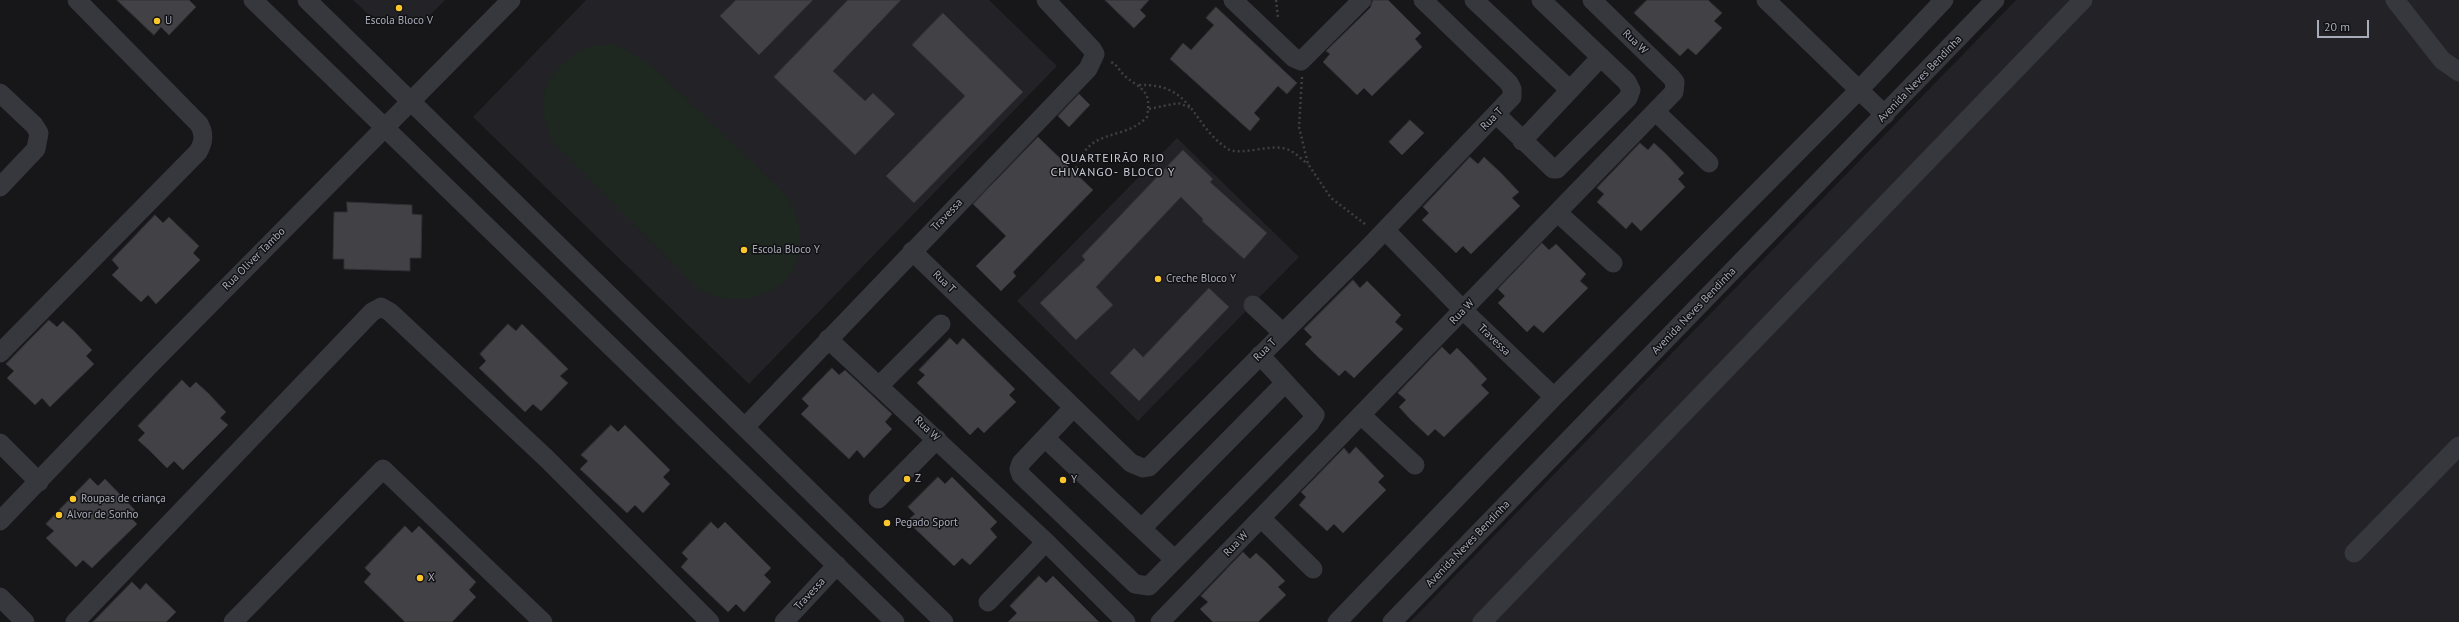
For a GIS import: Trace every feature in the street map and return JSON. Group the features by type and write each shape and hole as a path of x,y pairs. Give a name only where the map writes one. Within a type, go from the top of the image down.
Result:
{"street":[{"path":"0,354 202,144 204,136 199,124 77,0"},
{"path":"253,0 895,622"},
{"path":"307,0 944,622"},
{"name":"Rua Oliver Tambo","path":"0,521 152,363 511,0"},
{"path":"1046,0 1088,43 1095,54"},
{"path":"1233,0 1294,58 1301,61 1362,0"},
{"name":"Rua T","path":"912,251 1131,463 1143,468 1149,467 1385,230 1512,97 1512,89 1423,0"},
{"path":"1474,0 1570,90"},
{"path":"1496,114 1522,141 1553,169 1557,169 1628,98 1631,90 1627,82 1541,0"},
{"path":"1766,0 1885,115"},
{"path":"1337,622 1554,397 1859,90 1944,0"},
{"name":"Avenida Neves Bendinha","path":"1392,622 1995,0"},
{"path":"1482,622 2083,0"},
{"path":"2395,0 2442,60 2459,72"},
{"name":"Rua W","path":"1160,622 1674,92 1675,82 1598,2"},
{"name":"Travessa","path":"744,427 1088,69 1095,54"},
{"path":"1522,141 1601,56"},
{"path":"0,93 34,125 39,133 39,142 28,159 0,187"},
{"path":"1656,112 1709,163"},
{"path":"1558,213 1613,263"},
{"name":"Travessa","path":"1385,230 1463,310 1554,397"},
{"path":"1253,305 1283,333"},
{"path":"75,622 372,312 381,307 390,312 541,453 710,622"},
{"path":"880,385 941,324"},
{"name":"Rua W","path":"828,339 880,385 1046,542 1126,622"},
{"path":"1073,408 1021,463 1018,469 1021,475 1135,584 1150,586 1310,424 1315,415 1313,410 1285,383 1260,355"},
{"path":"1142,528 1285,383"},
{"path":"1361,415 1415,465"},
{"path":"1045,438 1175,560"},
{"path":"878,499 937,439"},
{"path":"0,443 38,482"},
{"path":"2354,553 2459,446"},
{"path":"233,622 383,469 543,622"},
{"path":"1261,518 1313,569"},
{"path":"988,602 1046,542"},
{"name":"Travessa","path":"784,622 837,565"},
{"path":"0,597 25,622"}],"path":[{"path":"1276,0 1278,21"},
{"path":"1075,173 1079,159 1095,142 1110,134 1140,124 1147,117 1149,109 1147,96 1140,85 1124,75 1115,64 1095,54"},
{"path":"1301,61 1303,89 1299,127 1308,164"},
{"path":"1140,85 1156,84 1177,93 1193,109 1206,129 1230,150 1256,150 1275,146 1290,150 1308,164 1331,198 1365,224"},
{"path":"1149,109 1178,103 1193,109"}],"shaded area":[{"name":"Escola Bloco V","path":"353,0 445,0 422,23 370,16"},
{"name":"Escola Bloco Y","path":"586,0 989,0 1057,66 749,384 473,117"},
{"path":"2016,0 2459,0 2459,622 1410,622"},
{"path":"616,44 650,64 780,189 790,201 794,209 800,233 799,254 791,272 778,286 761,295 741,299 719,297 697,288 552,141 544,115 543,99 545,91 554,74 568,59 583,49 594,45"},
{"name":"Creche Bloco Y","path":"1177,138 1299,257 1138,421 1017,301"}],"building":[{"name":"U","path":"117,0 189,0 196,7 169,35 161,27 154,35"},
{"path":"736,0 813,0 759,55 720,16"},
{"path":"848,0 901,0 833,71 865,101 873,93 895,114 855,155 774,77"},
{"path":"1105,0 1149,0 1140,10 1146,16 1134,28"},
{"path":"1373,0 1388,0 1421,33 1415,39 1422,47 1372,96 1364,88 1357,95 1323,62 1330,54 1326,51 1370,8"},
{"path":"1647,0 1708,0 1722,13 1714,21 1722,28 1696,55 1688,48 1680,56 1634,13"},
{"path":"1216,7 1297,83 1287,94 1278,86 1254,113 1260,119 1250,131 1170,59 1183,43 1191,50 1214,25 1206,18"},
{"path":"943,13 1023,92 914,203 886,176 965,96 912,45"},
{"path":"1079,94 1090,105 1069,127 1058,116"},
{"path":"1410,120 1424,133 1402,155 1389,142"},
{"path":"1038,137 1093,190 1013,272 1016,276 1001,291 976,266 1006,236 973,204"},
{"path":"1640,143 1648,150 1654,143 1666,154 1684,173 1678,179 1685,187 1641,231 1632,222 1626,229 1597,202 1604,194 1597,188"},
{"path":"1183,150 1213,179 1210,182 1267,233 1244,259 1202,221 1203,219 1181,197 1096,287 1113,305 1076,340 1040,303 1085,260 1082,256"},
{"path":"1470,157 1478,164 1484,157 1501,173 1519,192 1512,198 1520,206 1471,254 1463,246 1456,253 1422,220 1429,213 1423,207"},
{"path":"347,202 412,205 412,214 422,215 421,258 410,258 410,271 344,269 344,259 333,259 334,212 347,212"},
{"path":"155,215 163,223 169,217 199,246 193,253 200,260 156,304 148,295 141,302 112,275 119,268 112,260"},
{"path":"1542,243 1549,250 1556,244 1586,274 1580,281 1588,288 1543,333 1534,325 1527,332 1498,303 1505,296 1498,289"},
{"path":"1353,280 1360,288 1367,281 1401,315 1395,322 1403,329 1354,378 1345,370 1339,376 1318,357 1305,344 1312,337 1304,329"},
{"path":"1209,288 1229,307 1139,401 1110,373 1134,348 1143,357"},
{"path":"49,320 57,327 63,321 74,331 92,350 86,356 94,364 50,407 42,398 35,405 7,378 14,371 6,364"},
{"path":"508,324 516,331 522,324 568,369 560,376 568,383 541,411 533,404 525,412 479,368 486,361 480,354"},
{"path":"950,338 957,345 963,338 1015,389 1009,395 1016,402 984,433 978,427 970,435 917,383 925,375 919,370"},
{"path":"1442,347 1450,355 1457,348 1487,379 1481,385 1489,393 1444,437 1435,429 1428,436 1399,407 1406,400 1398,393"},
{"path":"832,368 839,375 845,370 892,414 885,422 892,429 864,458 857,450 849,459 801,414 809,406 802,399"},
{"path":"182,380 190,388 196,382 208,393 226,412 220,418 228,425 183,470 174,461 167,468 138,440 145,433 138,426"},
{"path":"611,425 618,432 625,425 670,470 663,477 670,484 643,513 635,505 627,513 580,469 588,461 581,455"},
{"path":"1356,447 1384,476 1378,482 1386,490 1343,533 1334,524 1327,531 1299,505 1306,497 1301,492 1344,448 1349,454"},
{"path":"938,477 945,484 952,477 997,522 990,529 997,537 970,565 962,558 954,566 907,521 915,514 908,507"},
{"path":"90,478 98,486 105,479 135,510 129,516 137,524 92,568 83,560 76,567 46,538 54,531 46,524"},
{"path":"711,522 718,529 725,522 771,568 764,575 771,582 744,612 736,604 728,612 681,567 688,559 682,553"},
{"name":"X","path":"405,526 412,533 419,526 476,582 469,590 476,597 452,622 405,622 364,582 371,574 365,568"},
{"path":"1243,552 1250,559 1256,553 1285,581 1278,587 1286,595 1258,622 1213,622 1200,609 1208,602 1201,596"},
{"path":"1039,576 1046,583 1053,576 1099,622 1008,622 1017,613 1010,606"},
{"path":"132,582 140,590 146,583 176,612 166,622 93,622"}],"place":[{"name":"Escola Bloco V","path":"399,8"},
{"name":"U","path":"157,21"},
{"name":"Escola Bloco Y","path":"744,250"},
{"name":"Creche Bloco Y","path":"1158,279"},
{"name":"Z","path":"907,479"},
{"name":"Y","path":"1063,480"},
{"name":"Roupas de criança","path":"73,499"},
{"name":"Alvor de Sonho","path":"59,515"},
{"name":"Pegado Sport","path":"887,523"},
{"name":"X","path":"420,578"}],"district":[{"name":"QUARTEIRÃO RIO CHIVANGO- BLOCO Y","path":"1113,166"}]}
